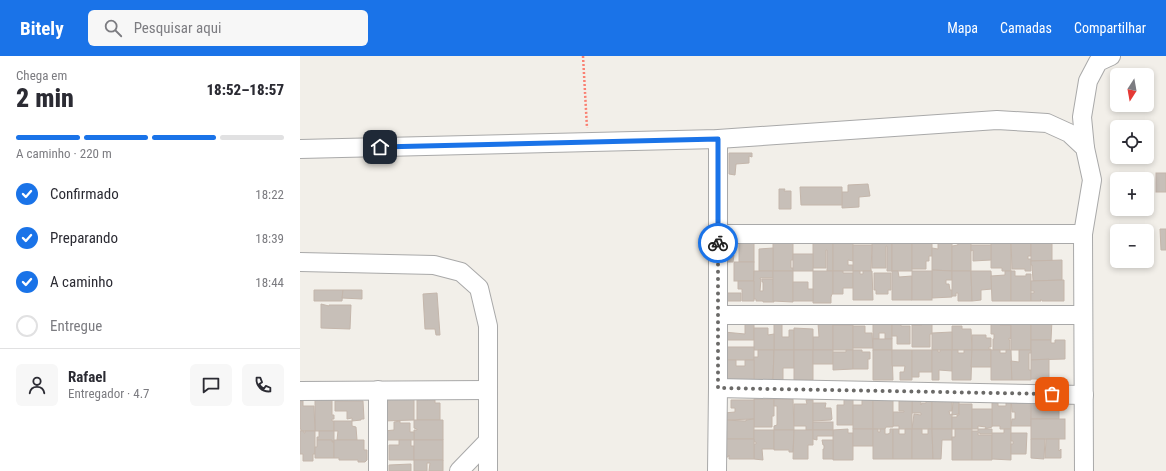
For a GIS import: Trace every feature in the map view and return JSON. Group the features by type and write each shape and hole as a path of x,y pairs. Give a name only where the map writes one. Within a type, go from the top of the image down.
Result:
{"street":[{"path":"1084,471 1083,234 1092,180 1085,148 1082,118 1088,81 1098,62 1111,56"},
{"path":"300,149 718,139 997,120 1047,123 1069,133 1085,148"},
{"path":"717,471 718,139"},
{"path":"718,234 1083,234"},
{"path":"300,262 434,265 461,272 479,288 488,326 488,471"},
{"path":"718,315 1083,314"},
{"path":"718,388 1084,395"},
{"path":"300,390 488,390"},
{"path":"378,390 378,471"},
{"path":"459,471 488,441"}],"path":[{"path":"583,56 588,142"}],"building":[{"path":"729,153 752,153 752,157 749,156 749,163 736,164 735,175 729,174"},
{"path":"1156,173 1166,173 1166,192 1156,192"},
{"path":"868,184 870,196 859,197 859,207 842,208 842,192 848,192 848,185"},
{"path":"800,187 842,187 842,205 801,205"},
{"path":"779,189 791,191 791,209 779,209"},
{"path":"1160,229 1166,229 1166,250 1161,250"},
{"path":"1011,239 1011,271 1002,271 1002,268 991,268 991,241"},
{"path":"739,241 754,241 754,262 739,262"},
{"path":"773,241 793,241 793,260 791,260 791,268 793,268 793,271 773,271"},
{"path":"813,241 833,241 833,271 827,271 827,250 826,268 813,268"},
{"path":"833,241 853,241 853,261 848,260 848,265 853,265 853,271 833,271"},
{"path":"872,241 892,241 892,271 887,271 887,246 886,268 872,268"},
{"path":"892,241 912,241 912,271 892,271"},
{"path":"912,241 932,241 932,256 929,256 929,261 926,261 926,269 912,269"},
{"path":"938,241 952,241 952,271 932,270 932,248 938,249"},
{"path":"957,241 971,241 971,271 952,271 952,246 958,245"},
{"path":"1011,241 1031,241 1031,256 1028,256 1028,259 1031,259 1031,271 1025,271 1025,269 1012,269"},
{"path":"1031,241 1052,241 1052,261 1031,261"},
{"path":"853,245 872,245 871,271 853,271"},
{"path":"971,245 991,245 991,260 973,261 973,250 971,251"},
{"path":"773,248 773,271 759,271 759,249"},
{"path":"723,253 734,255 733,262 723,262"},
{"path":"793,254 813,254 813,271 793,271"},
{"path":"1062,260 1062,280 1033,281 1031,261"},
{"path":"734,262 754,262 754,281 734,281"},
{"path":"932,270 952,271 952,280 946,280 946,284 949,284 950,290 952,290 952,297 932,298"},
{"path":"754,271 773,271 773,278 760,278 760,291 763,291 762,279 773,279 774,302 756,301 756,299 753,299"},
{"path":"773,271 793,271 793,302 773,301"},
{"path":"813,271 833,271 833,294 831,297 831,303 813,303"},
{"path":"833,271 853,273 853,288 843,288 843,294 833,294"},
{"path":"853,271 860,271 860,274 863,274 863,271 872,271 873,300 853,300"},
{"path":"892,271 898,271 899,277 912,276 912,300 892,300"},
{"path":"912,271 932,271 932,300 912,300"},
{"path":"952,271 971,271 972,301 958,301 958,293 956,293 956,296 952,296"},
{"path":"971,271 991,271 992,289 981,290 981,300 972,301"},
{"path":"1005,271 1011,271 1011,301 992,301 991,276 1005,275"},
{"path":"1011,271 1015,271 1015,276 1026,276 1026,274 1031,274 1031,301 1011,301"},
{"path":"874,273 891,273 891,290 888,290 888,294 876,294 876,290 874,290"},
{"path":"1064,280 1064,301 1031,301 1031,293 1034,293 1034,291 1031,291 1031,281"},
{"path":"738,281 754,281 754,301 742,301 742,289 738,289"},
{"path":"793,282 808,282 808,289 813,289 813,301 793,301"},
{"path":"314,290 343,290 342,301 314,301"},
{"path":"343,290 362,290 362,299 342,298"},
{"path":"437,293 440,335 436,335 435,329 425,329 423,294"},
{"path":"725,293 741,293 741,301 728,301 724,295"},
{"path":"321,304 329,306 351,305 350,329 321,328"},
{"path":"1000,317 1000,325 1011,325 1011,339 1009,338 1010,350 993,350 994,334 991,334 991,318"},
{"path":"873,320 892,320 892,339 885,339 885,333 879,333 879,339 873,339"},
{"path":"892,320 901,320 901,326 910,326 910,344 897,344 897,336 892,336"},
{"path":"922,320 932,321 930,347 912,347 912,325 922,325"},
{"path":"1011,320 1031,320 1031,350 1011,350"},
{"path":"1031,320 1052,320 1051,340 1031,340"},
{"path":"743,321 754,321 754,340 724,340 724,332 745,334 745,324 743,324"},
{"path":"774,321 782,321 782,337 789,337 789,330 794,330 794,350 774,350"},
{"path":"833,321 833,350 813,350 813,337 819,337 818,323"},
{"path":"833,325 853,325 853,350 833,350"},
{"path":"853,326 865,326 865,333 872,333 873,348 853,348"},
{"path":"952,326 962,326 962,329 971,329 972,350 952,350"},
{"path":"754,328 768,328 768,335 774,334 774,350 754,350"},
{"path":"794,328 813,329 813,350 794,350"},
{"path":"952,332 952,350 932,350 932,333"},
{"path":"972,335 986,335 986,338 991,338 991,347 989,347 989,349 991,350 972,350"},
{"path":"873,339 892,339 892,350 873,350"},
{"path":"1031,340 1051,340 1051,343 1055,343 1055,340 1065,340 1065,359 1031,360"},
{"path":"724,347 754,347 754,360 724,360"},
{"path":"758,350 774,350 773,380 754,380 754,357 758,357"},
{"path":"774,350 794,350 794,368 783,368 783,380 773,380"},
{"path":"794,350 813,350 813,380 794,380"},
{"path":"813,350 833,350 833,364 813,364"},
{"path":"846,350 853,350 853,369 833,370 833,352 846,352"},
{"path":"853,350 870,352 868,369 853,369"},
{"path":"873,350 892,350 893,380 873,380"},
{"path":"892,350 912,350 912,380 900,380 900,372 904,372 905,366 892,366"},
{"path":"912,350 932,350 932,372 919,372 919,377 912,377"},
{"path":"932,350 938,350 938,352 940,352 940,350 952,350 952,371 939,370 939,380 932,380"},
{"path":"952,350 958,350 958,353 964,353 964,350 972,350 971,380 952,380"},
{"path":"972,350 991,350 991,367 971,367"},
{"path":"991,350 1000,350 1000,353 1006,353 1006,350 1011,350 1012,380 991,380"},
{"path":"1019,350 1031,350 1031,353 1029,353 1029,370 1031,370 1031,380 1012,380 1011,361 1019,362"},
{"path":"1049,359 1049,379 1031,379 1031,360"},
{"path":"724,360 736,360 736,366 745,366 745,360 754,360 754,380 725,380"},
{"path":"414,396 414,420 383,421 384,398"},
{"path":"844,398 853,399 853,425 837,425 837,405 844,405"},
{"path":"926,398 932,398 932,429 912,429 914,414 921,415 921,413 912,413 912,399 921,399 921,405 922,403 926,403"},
{"path":"1011,398 1032,398 1031,426 1011,426 1012,419 1015,419 1015,412 1012,412"},
{"path":"754,399 774,399 774,416 772,416 772,427 754,427"},
{"path":"774,399 793,399 794,430 774,430 774,426 777,425 777,406 774,406"},
{"path":"862,399 873,400 873,429 853,429 853,405 862,405"},
{"path":"899,399 912,400 912,429 899,429 899,426 893,426 893,412 904,412 899,411"},
{"path":"932,399 952,400 952,411 949,411 950,415 952,414 952,429 932,429"},
{"path":"1006,399 1011,399 1011,429 1000,429 1000,426 992,426 992,402 998,402 998,406 1006,406"},
{"path":"1031,399 1059,399 1059,419 1031,419"},
{"path":"315,400 332,400 332,415 334,415 334,419 332,419 332,421 334,421 334,431 315,431"},
{"path":"417,400 435,400 435,403 440,403 440,420 417,420"},
{"path":"731,400 754,400 754,419 724,420 724,413 735,412 735,408 731,408"},
{"path":"806,400 813,400 813,430 806,430 806,426 794,426 794,404 807,404"},
{"path":"873,400 893,400 893,427 873,429"},
{"path":"300,401 303,401 303,406 314,406 315,431 301,431 300,429"},
{"path":"335,401 363,401 364,419 352,421 352,418 347,419 347,411 335,411"},
{"path":"953,401 959,401 959,414 952,415"},
{"path":"813,403 826,403 825,408 831,408 832,419 813,421"},
{"path":"959,404 972,404 972,429 952,429 952,417 957,417 957,415 959,415"},
{"path":"972,409 992,409 992,427 985,429 986,427 978,426 978,429 972,429"},
{"path":"754,419 754,439 724,439 723,420 746,421"},
{"path":"1031,419 1065,419 1065,439 1031,439"},
{"path":"414,420 443,420 443,440 414,440 414,430 417,429 414,428"},
{"path":"334,421 352,421 352,426 356,427 357,440 337,440 338,431 334,431"},
{"path":"400,421 400,423 410,423 410,432 414,432 414,440 384,440 384,431 394,430 394,422"},
{"path":"813,422 833,422 833,430 813,430"},
{"path":"848,429 848,433 853,433 853,460 833,460 833,430"},
{"path":"853,429 873,429 873,446 853,446"},
{"path":"873,429 878,429 878,432 880,432 880,429 885,429 885,434 888,434 890,433 890,429 893,429 893,459 873,459"},
{"path":"893,429 899,429 899,434 905,434 905,429 912,429 912,459 893,459"},
{"path":"912,429 922,429 922,434 928,434 928,429 932,429 933,459 912,459"},
{"path":"932,429 952,429 952,440 942,440 941,459 933,459"},
{"path":"955,429 972,429 972,460 952,460 952,437 955,437"},
{"path":"978,429 992,429 992,434 978,433 978,435 992,435 992,460 972,460 972,431 978,431"},
{"path":"1004,429 1011,429 1011,460 992,459 992,433 1004,433"},
{"path":"754,430 774,430 774,449 762,449 763,460 754,459 754,444 756,444 756,442 754,442"},
{"path":"774,430 794,430 793,452 789,452 789,450 774,450"},
{"path":"794,430 813,430 813,445 808,445 808,459 793,459"},
{"path":"813,430 833,430 833,436 817,436 817,440 813,439"},
{"path":"300,431 304,431 305,433 305,431 315,431 315,454 313,454 313,461 303,461 303,454 300,454"},
{"path":"319,431 334,431 334,442 332,442 332,440 317,440 317,437 319,437"},
{"path":"1011,433 1027,433 1026,454 1011,454 1011,444 1013,444 1013,441 1011,441"},
{"path":"724,439 754,439 754,459 729,459 729,455 728,457 724,457"},
{"path":"1031,439 1045,439 1044,459 1031,458"},
{"path":"1046,439 1059,439 1059,451 1061,449 1061,458 1045,458"},
{"path":"317,440 332,440 332,442 334,442 334,458 315,458 315,447 317,447"},
{"path":"334,440 364,440 364,450 367,450 367,460 365,462 358,462 358,460 339,460 339,458 334,458"},
{"path":"399,440 411,440 411,446 414,446 414,460 389,460 389,445 399,445"},
{"path":"414,440 443,440 443,460 414,460"},
{"path":"822,440 833,440 833,459 823,459 824,445"},
{"path":"414,460 443,460 443,471 429,471 430,463 427,463 427,471 414,471"},
{"path":"411,464 411,471 389,471 389,465"}],"way so far":[{"path":"718,243 718,388 1052,394"}],"route":[{"path":"380,147 718,139 718,243"}]}
